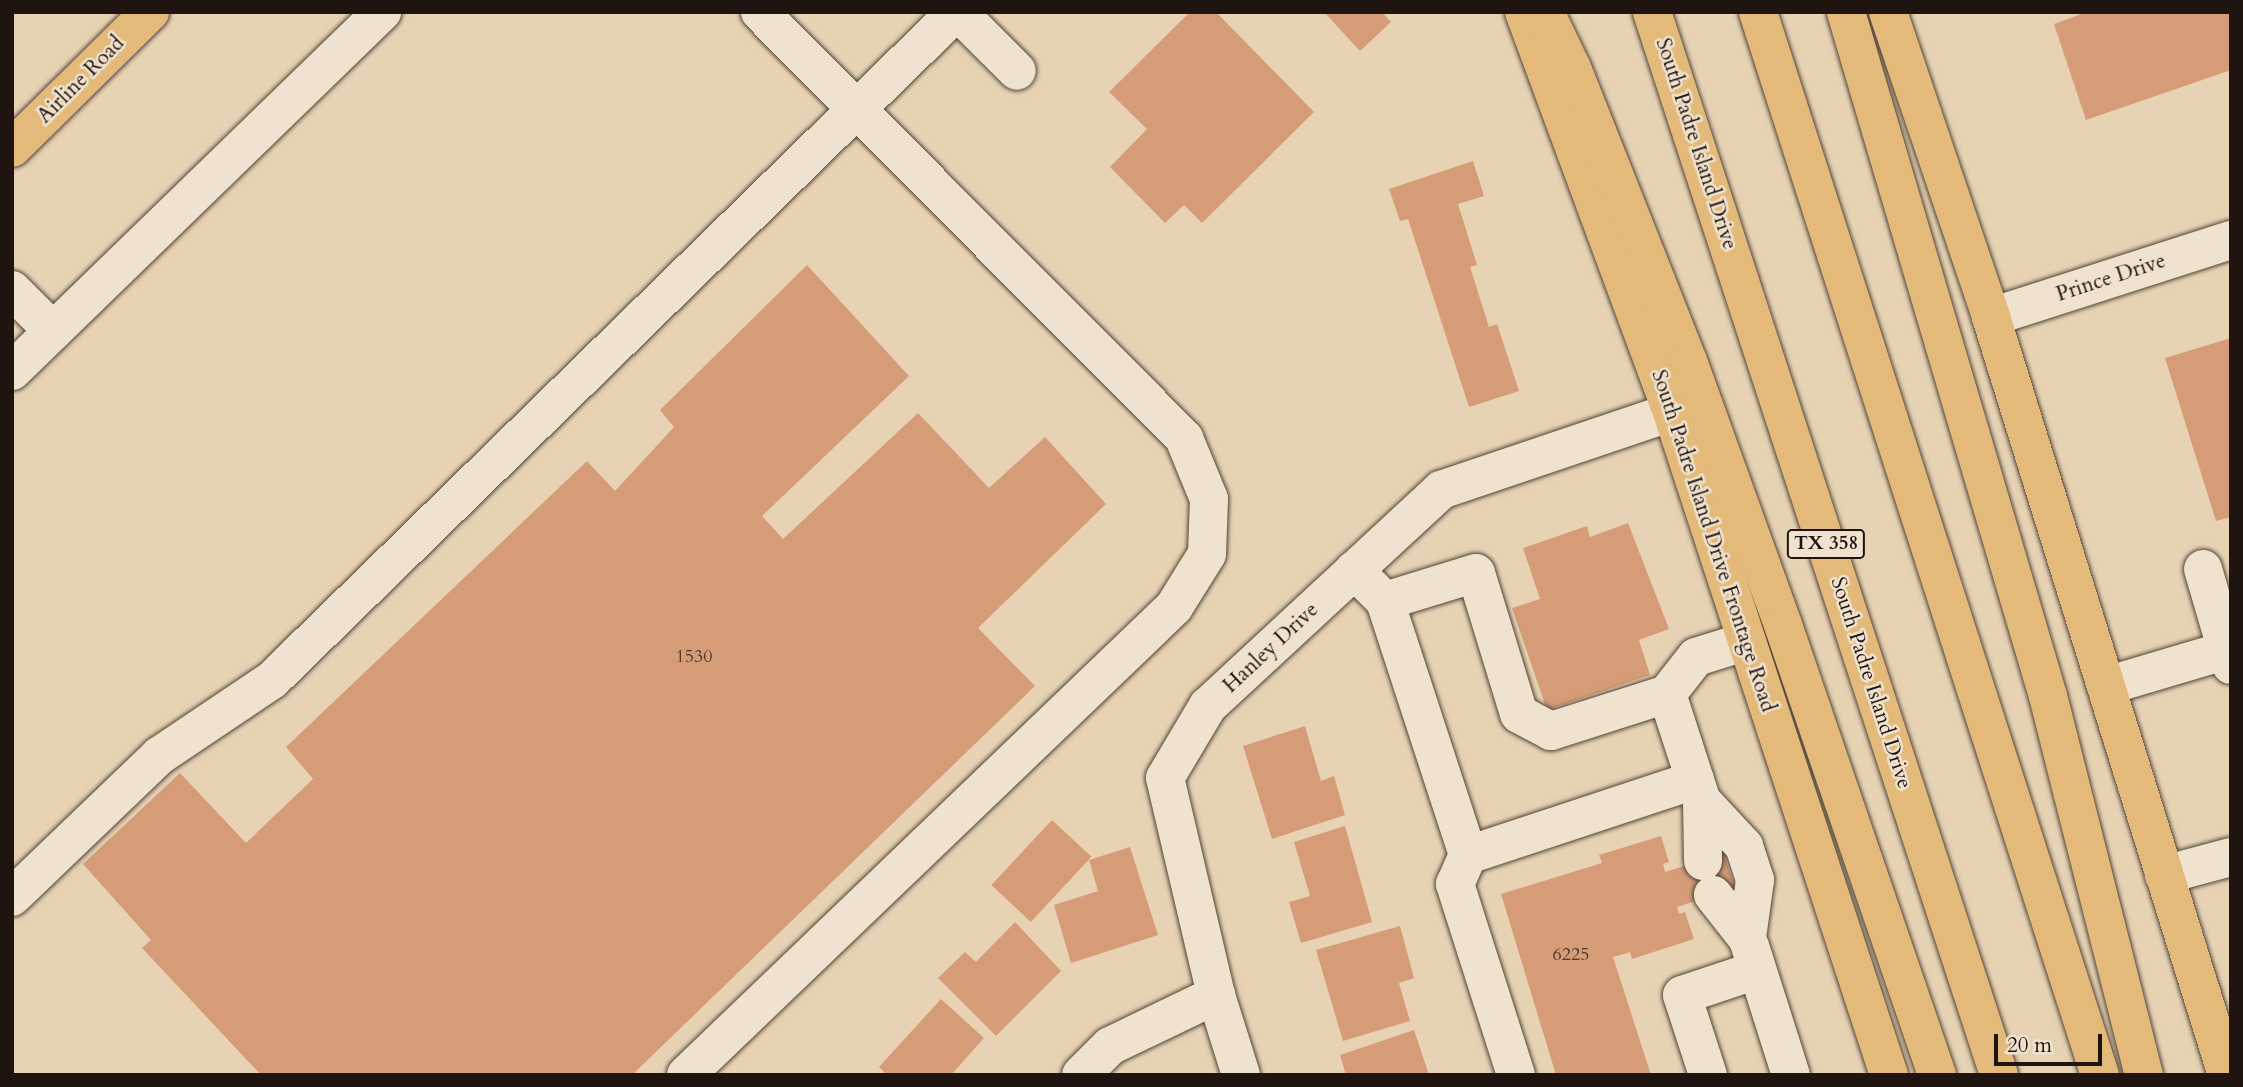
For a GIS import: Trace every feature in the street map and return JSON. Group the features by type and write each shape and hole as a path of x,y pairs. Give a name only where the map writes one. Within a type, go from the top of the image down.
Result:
{"main road":[{"name":"Airline Road","path":"12,148 150,12"},
{"name":"South Padre Island Drive Frontage Road","path":"1524,12 1672,412 1889,1075"},
{"path":"1545,12 1572,68 1688,361 1783,625 1937,1075"},
{"name":"South Padre Island Drive","path":"1653,12 1999,1075"},
{"path":"1758,12 2101,1075"},
{"path":"1846,12 2048,696 2144,1075"},
{"path":"1888,12 1991,317 2227,1075"}],"street":[{"path":"12,371 382,12"},
{"path":"686,1075 1174,607 1207,554 1209,499 1184,438 760,12"},
{"path":"19,878 159,756 272,680 952,14 1017,71"},
{"name":"Prince Drive","path":"1991,317 2231,240"},
{"path":"12,290 53,331"},
{"name":"Hanley Drive","path":"1241,1075 1216,995 1165,778 1208,706 1441,490 1672,412"},
{"path":"2106,686 2229,655 2203,569"},
{"path":"1354,570 1385,601 1468,855 1455,884 1516,1075"},
{"path":"1385,601 1476,573 1519,714 1550,732 1667,694 1696,657 1747,641"},
{"path":"1667,694 1699,790 1708,878 1752,954 1791,1075"},
{"path":"1468,855 1699,790"},
{"path":"1699,790 1744,846 1755,880 1752,954"},
{"path":"2164,875 2231,857"},
{"path":"1708,1075 1682,995 1752,954"},
{"path":"1081,1075 1110,1046 1216,995"}],"building":[{"path":"1190,12 1216,12 1314,112 1202,223 1184,205 1165,223 1110,167 1147,129 1109,92"},
{"path":"1324,12 1382,12 1391,22 1360,51"},
{"path":"2087,12 2231,12 2231,70 2086,120 2054,24"},
{"path":"1473,161 1484,196 1458,204 1477,265 1470,267 1489,327 1497,324 1519,391 1469,407 1408,219 1400,221 1389,189"},
{"path":"807,265 909,376 762,516 783,539 918,413 989,488 1045,437 1106,504 978,628 1035,686 632,1075 261,1075 142,948 151,940 83,864 180,773 246,843 313,779 286,747 587,461 615,491 674,427 660,410"},
{"path":"2231,338 2231,517 2216,521 2165,358"},
{"path":"1628,523 1669,629 1639,640 1650,675 1547,710 1512,608 1540,599 1523,548 1587,526 1590,537"},
{"path":"1305,726 1321,781 1334,776 1345,815 1272,839 1243,746"},
{"path":"1052,820 1091,857 1031,922 991,885"},
{"path":"1345,826 1372,922 1301,943 1289,902 1310,896 1294,842"},
{"path":"1661,836 1669,862 1663,864 1665,872 1724,854 1735,888 1677,907 1679,914 1685,912 1694,939 1632,959 1630,952 1613,957 1651,1075 1556,1075 1501,894 1602,863 1599,855"},
{"path":"1130,847 1158,935 1071,963 1054,905 1098,891 1089,860"},
{"path":"1015,922 1061,971 996,1036 938,978 965,952 976,962"},
{"path":"1400,926 1414,978 1399,983 1410,1021 1343,1041 1316,950"},
{"path":"941,999 984,1038 951,1075 887,1075 879,1067"},
{"path":"1414,1030 1429,1075 1346,1075 1340,1055"}]}
